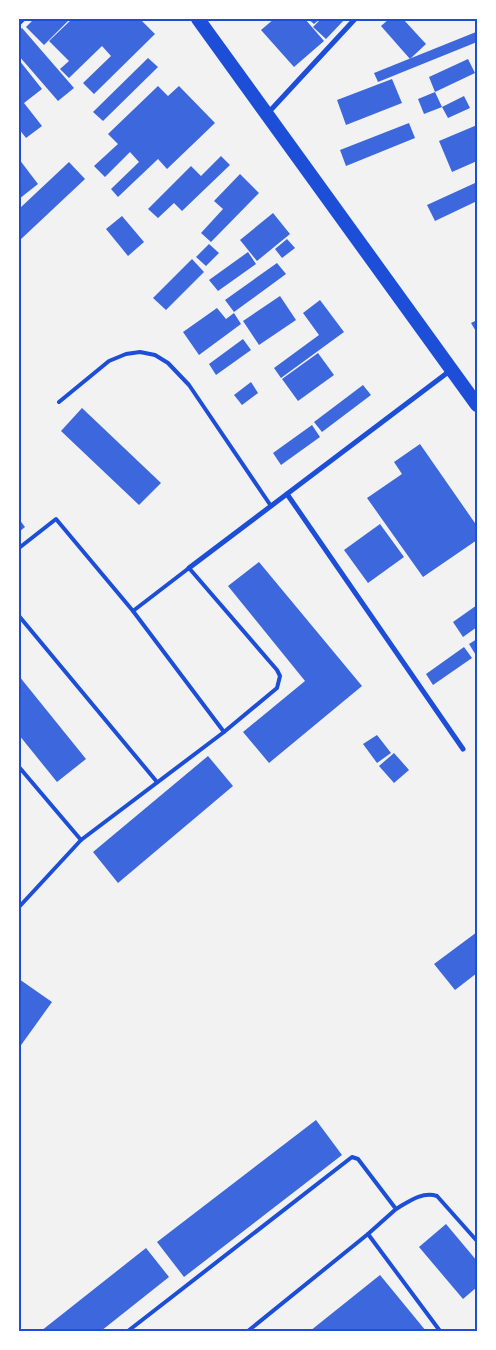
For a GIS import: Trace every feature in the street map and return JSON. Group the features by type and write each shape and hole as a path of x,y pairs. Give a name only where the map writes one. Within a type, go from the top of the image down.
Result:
{"highway":[{"path":"198,19 477,405"}],"street":[{"path":"19,22 23,19"},
{"path":"268,114 355,19"},
{"path":"189,568 452,370"},
{"path":"287,494 463,749"}],"lane":[{"path":"59,402 109,362 126,354 140,352 155,355 168,363 189,385 272,506"},
{"path":"19,548 56,519 133,610 224,732"},
{"path":"19,907 81,840 224,732 277,688 280,676 277,670 189,568 133,610"},
{"path":"19,616 157,782"},
{"path":"19,767 81,840"},
{"path":"128,1331 352,1157 358,1159 396,1209"},
{"path":"248,1331 396,1209 418,1197 432,1194 437,1196 477,1241"},
{"path":"368,1234 440,1331"}],"building":[{"path":"34,19 70,19 44,45 26,27"},
{"path":"72,19 140,19 155,34 94,94 83,83 111,56 102,46 69,78 60,69 69,61 49,41"},
{"path":"274,19 305,19 324,41 294,67 261,30"},
{"path":"308,19 320,19 314,24"},
{"path":"321,19 345,19 326,39 313,27"},
{"path":"389,19 403,19 426,44 410,59 381,26"},
{"path":"22,28 74,88 58,101 19,56 19,30"},
{"path":"476,32 477,42 378,82 374,73"},
{"path":"148,58 158,67 103,121 93,112"},
{"path":"468,59 475,73 435,92 429,77"},
{"path":"19,60 42,89 24,103 42,126 26,138 19,129"},
{"path":"392,79 402,103 346,125 337,100"},
{"path":"158,86 168,96 179,86 215,123 167,169 158,159 118,197 111,189 139,162 130,152 105,177 94,166 118,144 108,134"},
{"path":"435,92 442,107 424,114 418,99"},
{"path":"464,96 470,108 448,118 442,107"},
{"path":"409,123 415,138 346,166 340,150"},
{"path":"477,125 477,161 452,172 439,141"},
{"path":"221,156 230,165 182,211 174,203 158,218 148,209 191,166 201,176"},
{"path":"19,159 38,184 19,199"},
{"path":"69,162 85,179 19,241 19,209"},
{"path":"240,174 259,193 211,242 201,233 223,209 214,201"},
{"path":"475,183 477,201 435,221 427,205"},
{"path":"273,213 290,234 257,261 240,240"},
{"path":"122,216 144,242 128,256 106,229"},
{"path":"287,239 295,248 282,258 275,249"},
{"path":"209,244 219,253 206,266 196,257"},
{"path":"248,252 256,264 218,291 209,280"},
{"path":"192,259 204,272 166,310 153,298"},
{"path":"277,263 286,274 234,312 225,300"},
{"path":"280,296 296,320 259,345 243,321"},
{"path":"320,300 344,332 281,378 274,368 319,335 303,313"},
{"path":"217,308 226,319 234,313 241,324 199,355 183,332"},
{"path":"477,320 477,333 471,323"},
{"path":"243,339 251,350 216,375 209,364"},
{"path":"318,353 334,375 298,401 282,379"},
{"path":"251,382 258,393 242,405 234,395"},
{"path":"363,385 371,395 322,432 314,422"},
{"path":"82,408 161,483 139,505 61,431"},
{"path":"312,425 320,437 281,465 273,453"},
{"path":"420,444 477,526 477,540 423,577 367,498 402,474 394,462"},
{"path":"19,519 25,527 19,532"},
{"path":"380,524 404,557 368,583 344,550"},
{"path":"259,562 362,686 269,763 243,732 305,681 228,586"},
{"path":"477,605 477,627 463,637 453,622"},
{"path":"477,639 477,657 469,644"},
{"path":"464,647 472,658 433,685 426,674"},
{"path":"19,676 86,759 57,782 19,735"},
{"path":"377,735 391,753 377,763 363,744"},
{"path":"394,753 409,770 394,783 379,766"},
{"path":"208,756 233,786 118,883 93,852"},
{"path":"477,932 477,973 455,990 434,964"},
{"path":"19,979 52,1002 19,1048"},
{"path":"316,1120 342,1155 184,1277 157,1242"},
{"path":"446,1224 477,1261 477,1287 463,1299 419,1247"},
{"path":"146,1248 169,1277 101,1331 41,1331"},
{"path":"380,1275 426,1331 310,1331"}]}
